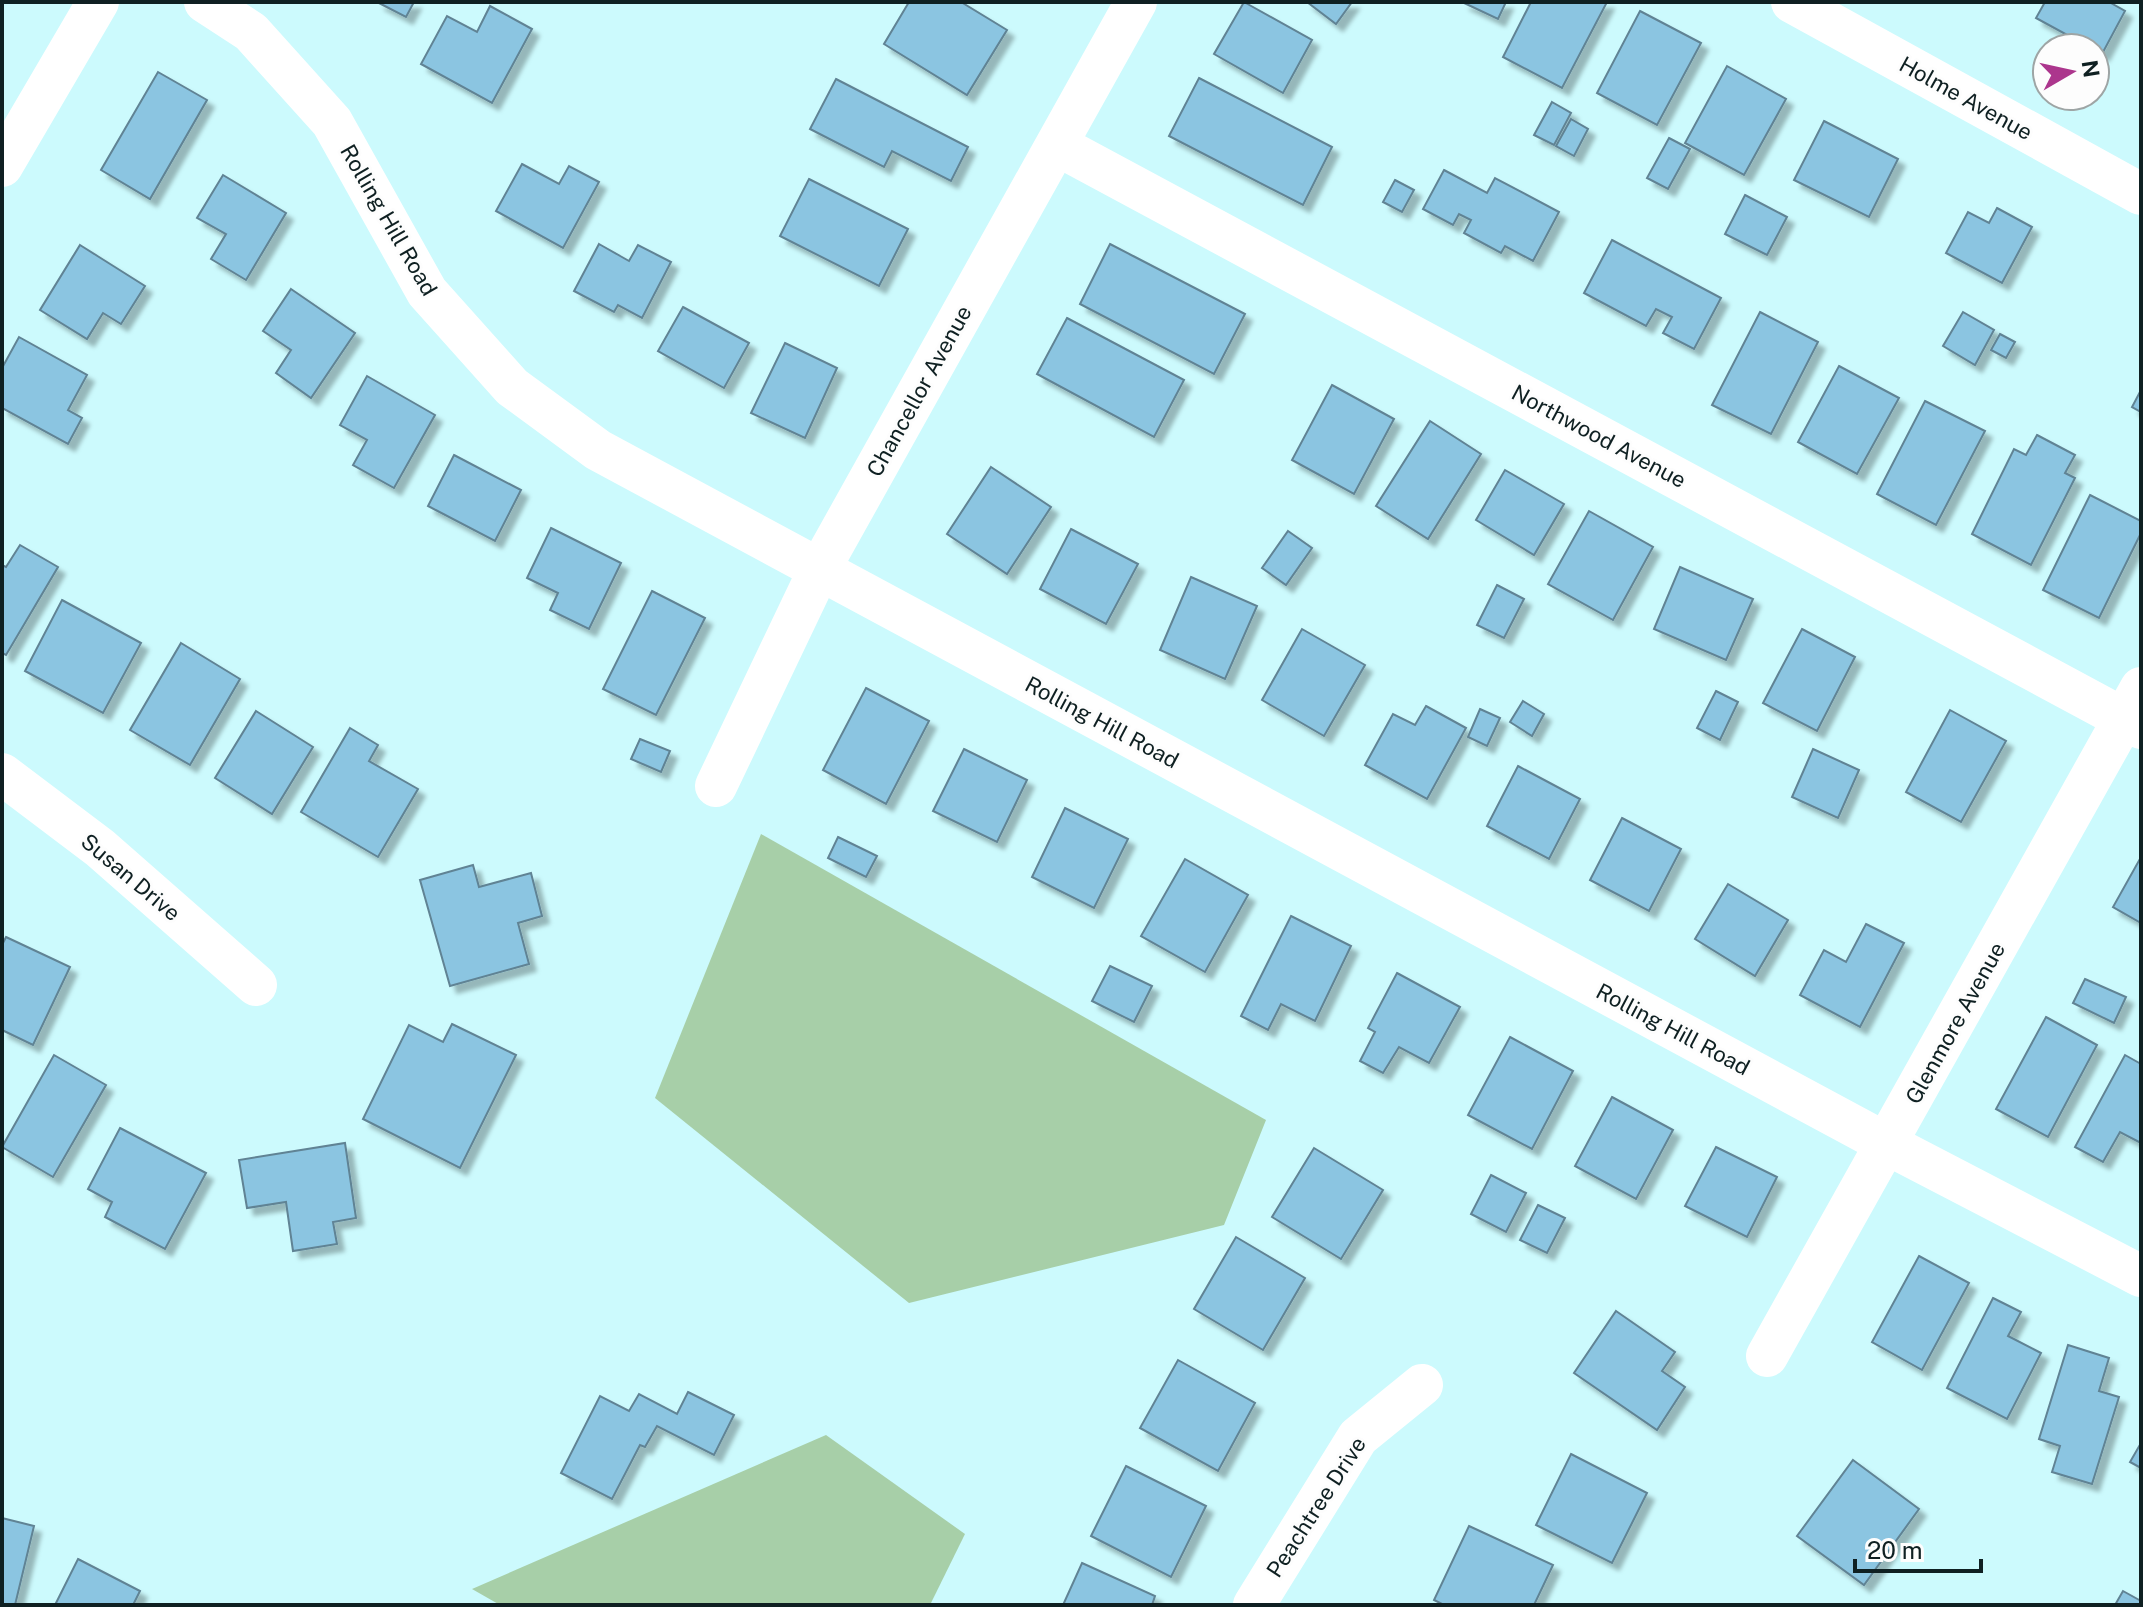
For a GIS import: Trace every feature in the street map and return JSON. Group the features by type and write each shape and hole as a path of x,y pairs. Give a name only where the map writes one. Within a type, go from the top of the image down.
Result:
{"street":[{"path":"2,166 98,2"},
{"name":"Rolling Hill Road","path":"205,2 251,32 332,122 427,292 512,387 598,450 1887,1144 2141,1276"},
{"name":"Chancellor Avenue","path":"716,786 819,570 1136,2"},
{"name":"Holme Avenue","path":"1792,2 2141,194"},
{"name":"Northwood Avenue","path":"1057,145 2135,712"},
{"name":"Glenmore Avenue","path":"1767,1356 2135,712"},
{"name":"Susan Drive","path":"2,774 100,848 256,985"},
{"name":"Peachtree Drive","path":"1254,1605 1358,1437 1422,1385"}],"green space":[{"path":"761,834 1266,1120 1224,1225 909,1303 655,1098"},
{"path":"826,1435 965,1534 930,1605 500,1605 472,1589"}],"building":[{"path":"377,2 414,2 406,17"},
{"path":"909,2 961,2 1007,30 967,95 884,44"},
{"path":"1244,2 1312,40 1283,93 1214,54"},
{"path":"1307,2 1352,2 1336,24"},
{"path":"1462,2 1506,2 1498,19"},
{"path":"1531,2 1607,2 1562,88 1503,57"},
{"path":"2045,2 2109,2 2125,11 2111,37 2111,32 2062,32 2036,18"},
{"path":"490,6 532,29 492,103 421,64 447,16 477,32"},
{"path":"1640,11 1701,43 1657,125 1597,93"},
{"path":"1727,66 1786,99 1744,175 1685,143"},
{"path":"158,72 207,100 150,199 101,170"},
{"path":"1199,78 1332,147 1303,205 1169,136"},
{"path":"836,79 968,147 951,181 892,151 884,167 810,129"},
{"path":"1552,102 1571,113 1554,145 1534,135"},
{"path":"1571,119 1588,129 1574,156 1556,146"},
{"path":"1824,121 1898,159 1869,217 1794,180"},
{"path":"1669,138 1690,149 1668,189 1647,178"},
{"path":"522,164 559,184 569,166 599,182 563,248 496,211"},
{"path":"1444,170 1487,193 1495,178 1559,212 1533,261 1505,246 1501,253 1464,233 1471,220 1459,214 1453,225 1423,209"},
{"path":"223,175 286,213 246,280 211,259 226,234 197,218"},
{"path":"809,179 908,229 879,286 780,236"},
{"path":"1395,180 1414,190 1402,212 1383,202"},
{"path":"1745,195 1787,217 1767,255 1725,234"},
{"path":"1997,208 2032,227 2002,283 1946,253 1968,212 1989,223"},
{"path":"1612,240 1721,298 1694,349 1663,333 1672,317 1656,309 1646,326 1584,293"},
{"path":"599,244 629,261 638,245 671,262 642,318 618,305 614,312 574,291"},
{"path":"1110,244 1245,314 1214,374 1080,304"},
{"path":"80,245 145,286 121,324 103,313 87,339 40,310"},
{"path":"291,289 355,333 311,398 276,373 291,350 263,331"},
{"path":"683,307 749,343 724,388 658,351"},
{"path":"1760,312 1818,342 1771,434 1712,405"},
{"path":"1963,312 1994,330 1975,365 1943,346"},
{"path":"1067,318 1184,380 1154,437 1037,374"},
{"path":"2000,334 2015,342 2006,358 1991,350"},
{"path":"19,337 87,375 68,410 82,418 68,444 2,408 2,368"},
{"path":"785,343 837,368 805,438 751,413"},
{"path":"1839,366 1899,398 1857,474 1798,442"},
{"path":"367,376 435,415 394,488 353,465 367,440 340,425"},
{"path":"1332,385 1394,419 1354,494 1292,460"},
{"path":"2141,390 2141,412 2132,407"},
{"path":"1925,401 1985,431 1936,525 1877,494"},
{"path":"1430,421 1481,454 1428,539 1376,506"},
{"path":"2037,435 2075,455 2065,473 2075,478 2031,565 1972,534 2014,449 2026,455"},
{"path":"454,455 521,490 495,541 428,506"},
{"path":"991,467 1051,507 1007,574 947,534"},
{"path":"1505,470 1564,504 1534,555 1476,520"},
{"path":"2090,495 2141,521 2141,533 2099,618 2043,590"},
{"path":"1589,511 1653,547 1613,620 1548,584"},
{"path":"551,528 621,563 589,629 550,610 558,593 527,578"},
{"path":"1071,529 1138,564 1106,624 1040,589"},
{"path":"1288,531 1312,548 1286,585 1262,568"},
{"path":"20,545 58,567 6,655 2,653 2,565 6,567"},
{"path":"1680,567 1753,599 1726,660 1654,629"},
{"path":"1191,577 1257,606 1225,679 1160,650"},
{"path":"1497,585 1524,599 1504,638 1477,625"},
{"path":"652,591 705,618 656,715 603,689"},
{"path":"62,600 141,643 103,713 25,671"},
{"path":"1302,629 1365,665 1324,736 1262,700"},
{"path":"1802,629 1855,657 1817,731 1763,703"},
{"path":"181,643 240,679 190,765 130,730"},
{"path":"866,688 929,721 886,804 823,770"},
{"path":"1716,691 1738,702 1720,740 1697,728"},
{"path":"1523,701 1544,714 1532,736 1510,722"},
{"path":"1426,706 1466,728 1427,799 1365,765 1393,714 1415,725"},
{"path":"1480,709 1500,718 1487,746 1468,737"},
{"path":"1950,710 2006,741 1961,822 1906,792"},
{"path":"256,711 313,747 272,814 215,778"},
{"path":"350,728 378,745 369,761 418,789 378,857 301,812"},
{"path":"640,739 670,751 661,772 631,759"},
{"path":"964,749 1027,780 997,842 933,811"},
{"path":"1813,749 1859,770 1838,818 1792,797"},
{"path":"1518,766 1580,799 1549,859 1487,826"},
{"path":"1065,808 1128,839 1094,908 1032,877"},
{"path":"1622,818 1681,849 1649,911 1590,880"},
{"path":"838,837 877,856 866,877 828,858"},
{"path":"2141,857 2141,923 2113,907"},
{"path":"1185,859 1248,895 1205,972 1141,936"},
{"path":"473,865 479,887 531,873 542,916 518,923 529,964 450,986 420,880"},
{"path":"1728,884 1788,920 1755,976 1695,939"},
{"path":"1291,916 1351,946 1315,1021 1281,1004 1268,1030 1241,1016"},
{"path":"1866,924 1904,943 1860,1027 1800,995 1824,950 1846,962"},
{"path":"6,937 70,967 33,1045 2,1030 2,945"},
{"path":"1110,966 1152,986 1134,1022 1092,1001"},
{"path":"1397,973 1460,1007 1429,1063 1399,1047 1383,1073 1360,1061 1375,1032 1368,1028"},
{"path":"2085,979 2126,997 2114,1023 2073,1003"},
{"path":"2046,1017 2097,1045 2048,1137 1996,1109"},
{"path":"452,1024 516,1055 460,1168 363,1119 409,1025 443,1042"},
{"path":"1510,1037 1573,1071 1532,1149 1468,1115"},
{"path":"54,1055 106,1085 53,1177 2,1147"},
{"path":"2125,1055 2141,1064 2141,1143 2120,1132 2103,1162 2075,1147"},
{"path":"1612,1097 1673,1130 1636,1199 1575,1166"},
{"path":"120,1128 206,1173 165,1249 105,1217 112,1202 88,1189"},
{"path":"345,1143 356,1218 333,1222 337,1244 293,1251 286,1202 247,1208 239,1160"},
{"path":"1716,1147 1777,1177 1747,1237 1685,1206"},
{"path":"1314,1148 1383,1190 1341,1259 1272,1217"},
{"path":"1491,1175 1526,1193 1506,1232 1471,1214"},
{"path":"1538,1205 1565,1218 1547,1253 1520,1240"},
{"path":"1236,1237 1305,1278 1263,1350 1194,1309"},
{"path":"1919,1256 1969,1283 1922,1370 1872,1342"},
{"path":"1993,1298 2021,1312 2008,1336 2041,1353 2007,1419 1947,1388"},
{"path":"1616,1311 1675,1352 1662,1371 1685,1387 1657,1430 1574,1373"},
{"path":"2068,1345 2109,1358 2099,1391 2119,1397 2092,1484 2052,1472 2060,1446 2039,1439"},
{"path":"1178,1360 1255,1403 1218,1471 1140,1428"},
{"path":"688,1392 734,1415 714,1455 657,1426 645,1447 640,1445 612,1499 561,1473 600,1396 629,1411 639,1394 677,1414"},
{"path":"2141,1443 2141,1468 2130,1462"},
{"path":"1571,1454 1647,1493 1612,1563 1536,1525"},
{"path":"1853,1460 1919,1509 1864,1585 1797,1536"},
{"path":"1126,1466 1206,1506 1171,1577 1091,1536"},
{"path":"2,1518 34,1526 15,1605 2,1605"},
{"path":"1469,1526 1553,1565 1534,1605 1444,1605 1434,1600"},
{"path":"78,1559 140,1591 133,1605 55,1605"},
{"path":"1082,1563 1155,1596 1152,1605 1063,1605"},
{"path":"2123,1591 2141,1601 2141,1605 2115,1605"}]}
